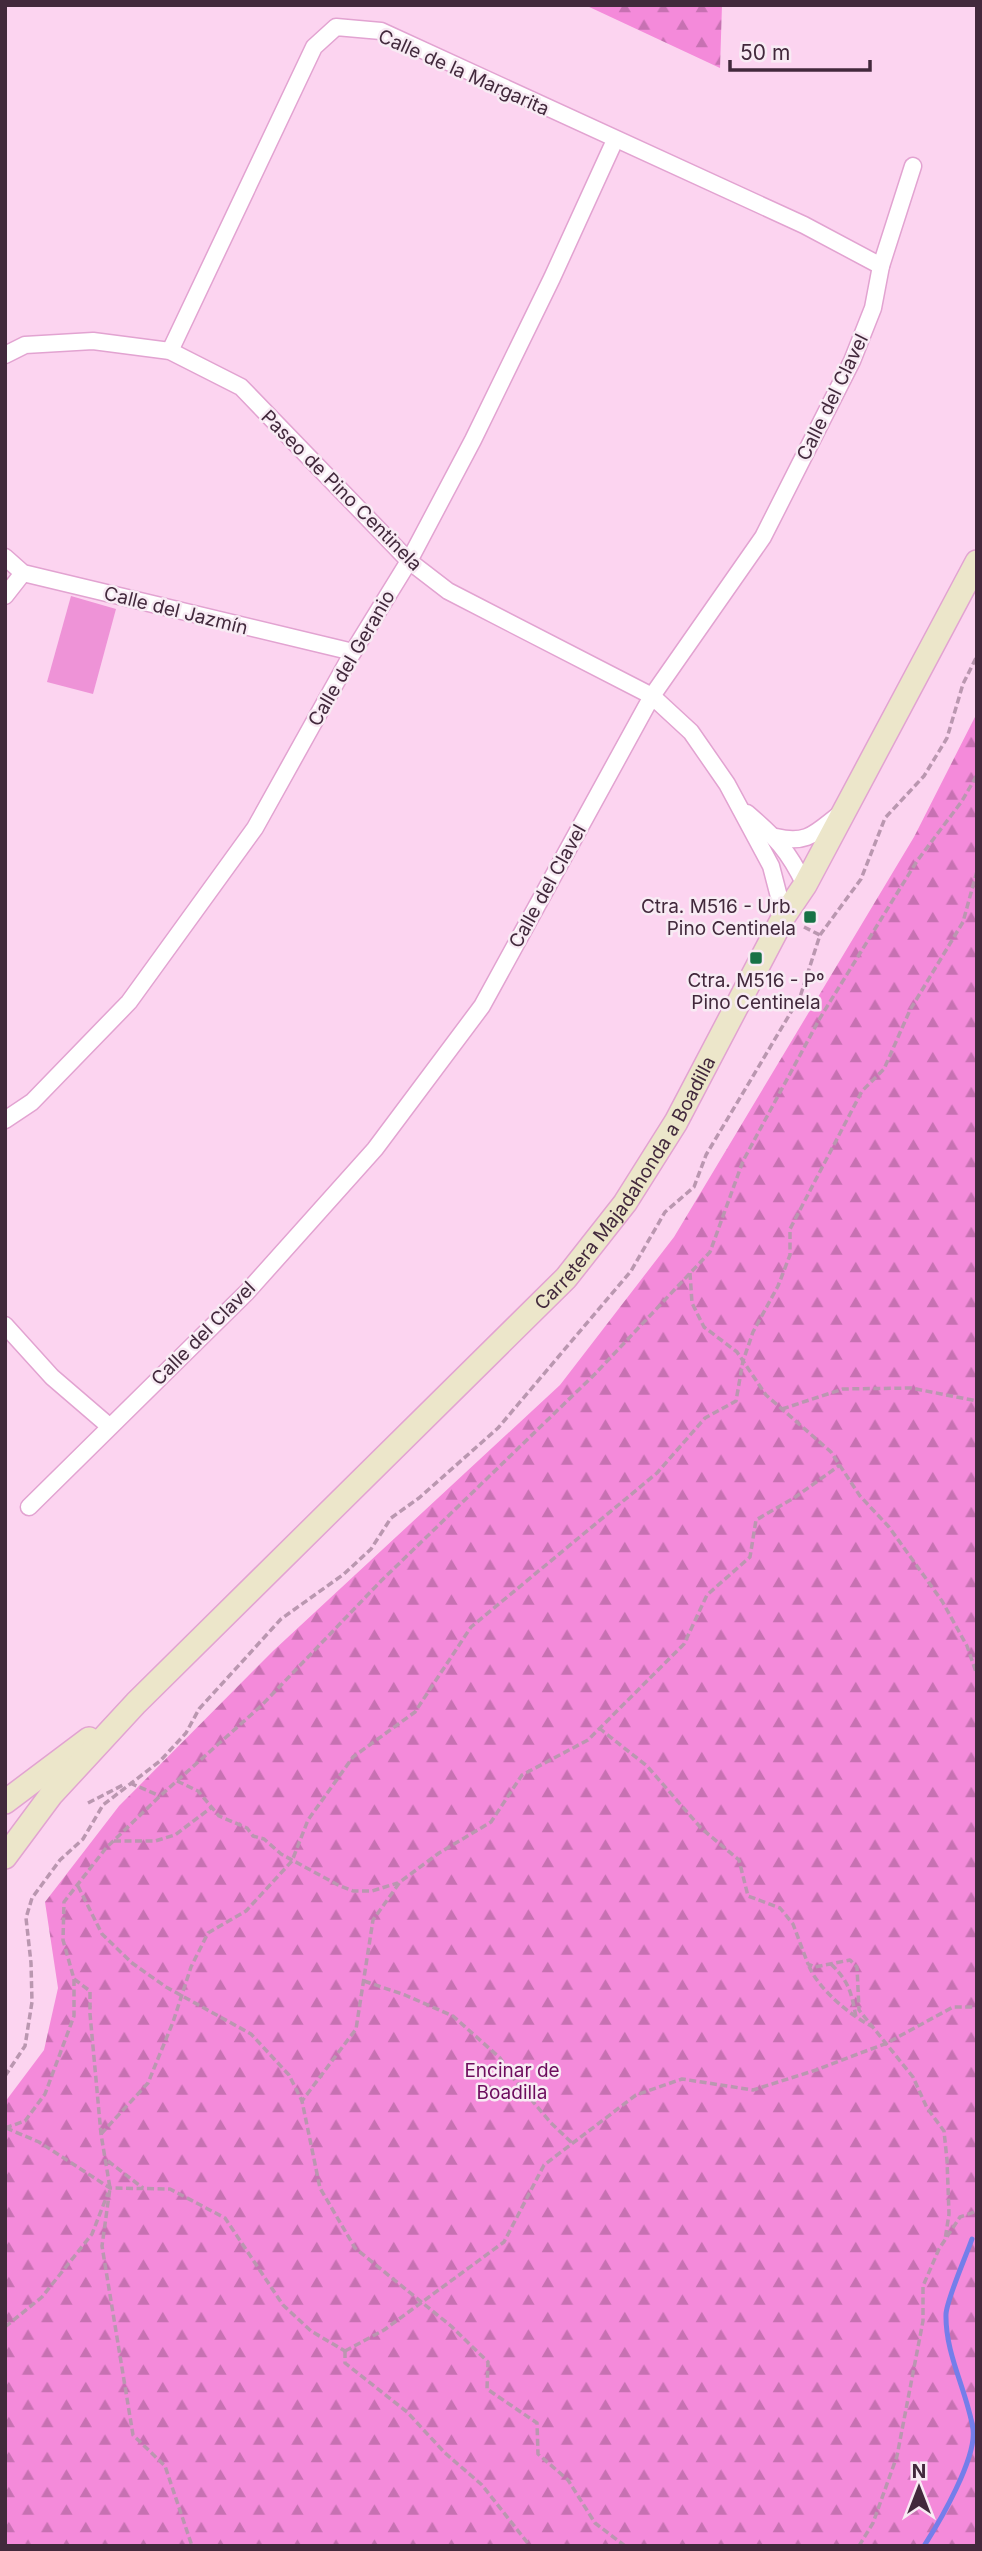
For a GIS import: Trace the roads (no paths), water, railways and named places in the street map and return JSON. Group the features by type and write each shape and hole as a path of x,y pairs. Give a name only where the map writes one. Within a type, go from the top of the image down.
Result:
{"street":[{"name":"Calle de la Margarita","path":"170,351 314,47 336,27 381,31 804,225 881,266"},
{"name":"Calle del Geranio","path":"5,1120 32,1101 129,1002 255,828 352,652 409,561 533,315 615,140"},
{"name":"Calle del Clavel","path":"29,1507 247,1292 375,1149 482,1006 652,696 763,537 852,361 873,308 881,266 913,166"},
{"name":"Paseo de Pino Centinela","path":"5,355 25,345 93,341 170,351 241,387 409,561 448,591 652,696 691,732 740,806"},
{"name":"Calle del Jazmín","path":"5,556 23,573 352,652"},
{"name":"Carretera Majadahonda a Boadilla","path":"5,1857 51,1795 136,1703 566,1278 625,1203 794,922 805,885 977,562"},
{"path":"5,596 23,573"},
{"path":"740,806 776,837 792,857 805,885"},
{"path":"740,806 771,866 794,922"},
{"path":"776,837 793,841 811,836 846,809"},
{"path":"5,1325 52,1377 109,1426"},
{"name":"Carretera Majadahonda a Boadilla","path":"5,1802 136,1703"}],"waterway":[{"path":"924,2546 956,2489 973,2441 970,2415 949,2344 946,2314 972,2239"}],"place":[{"name":"Ctra. M516 - Urb. Pino Centinela","path":"810,917"},
{"name":"Ctra. M516 - Pº Pino Centinela","path":"756,958"}],"park label":[{"name":"Encinar de Boadilla","path":"512,2081"}]}
